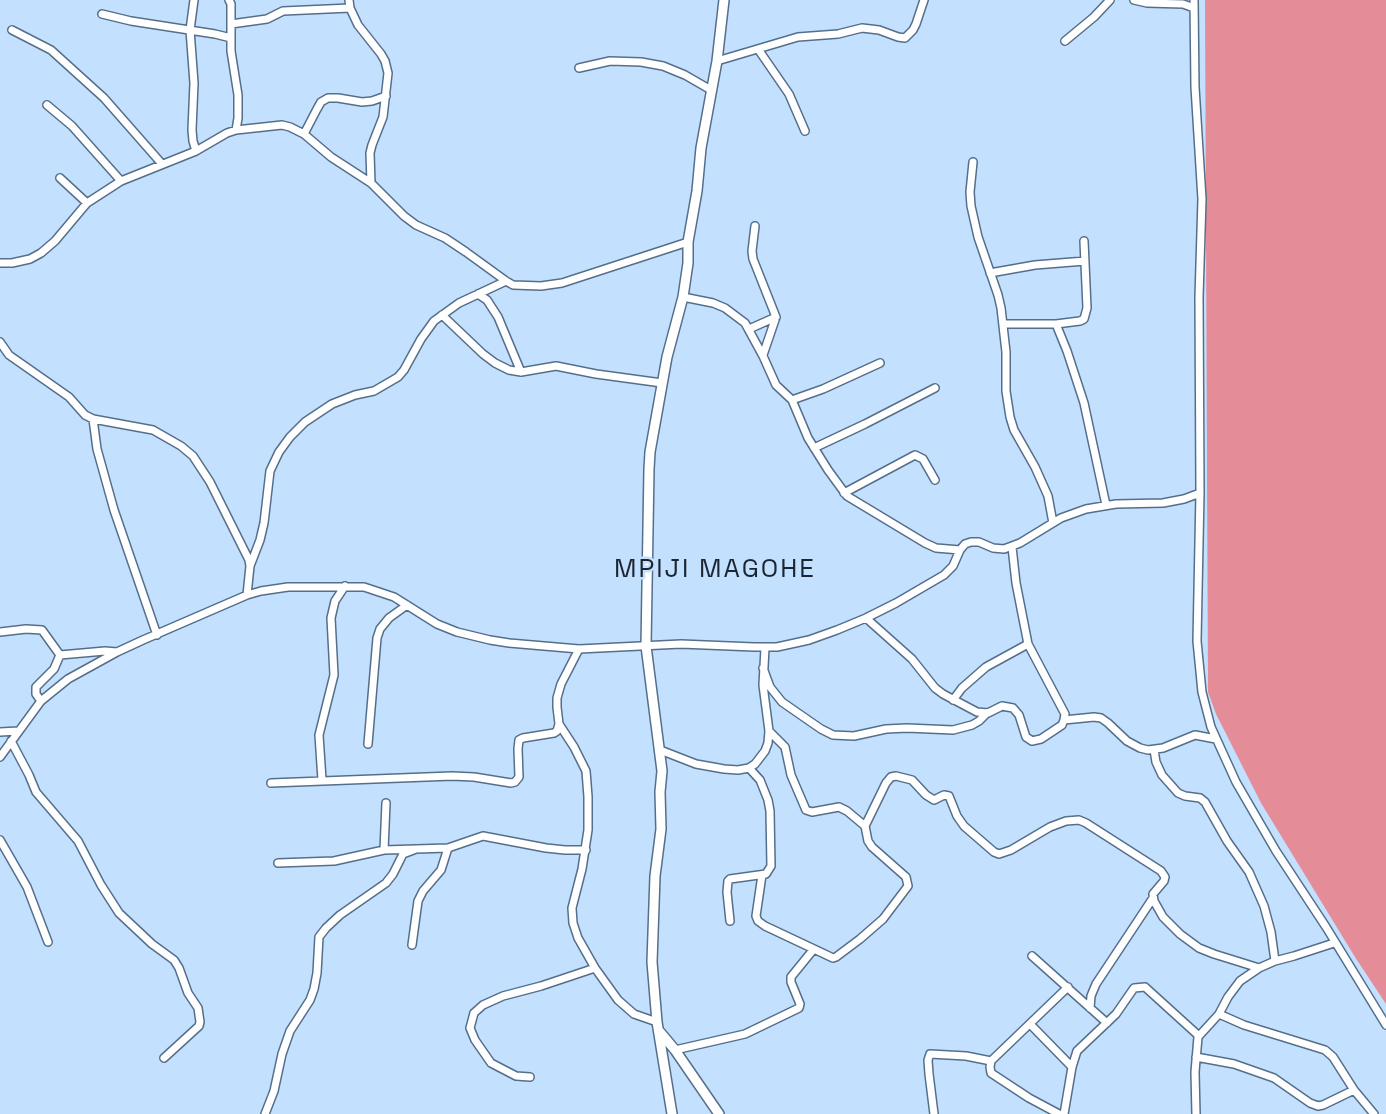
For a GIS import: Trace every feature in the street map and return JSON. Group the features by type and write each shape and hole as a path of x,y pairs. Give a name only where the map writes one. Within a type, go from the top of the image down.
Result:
{"street":[{"path":"194,0 190,30 194,83 192,136 196,151"},
{"path":"229,0 231,51 239,108 236,130"},
{"path":"672,1114 658,1026 652,962 662,771 646,646 650,461 662,383 683,297 688,242 724,0"},
{"path":"717,61 798,37 838,34 862,27 905,38 913,30 924,0"},
{"path":"1065,41 1110,0"},
{"path":"1134,0 1147,3 1194,4 1195,87 1202,199 1198,657 1202,691 1216,739 1236,782 1386,1025"},
{"path":"231,24 263,20 283,11 350,4 358,25 385,61 388,73 383,117 370,153 371,183"},
{"path":"102,14 231,38"},
{"path":"12,30 51,50 104,98 162,164"},
{"path":"758,49 789,94 805,131"},
{"path":"579,68 610,61 641,62 663,66 711,90"},
{"path":"304,134 321,102 328,98 362,102 386,96"},
{"path":"47,106 78,132 121,181"},
{"path":"0,263 30,259 41,253 55,241 87,203 121,181 196,151 227,133 282,125 304,134 331,157 371,183 416,225 445,238 506,282 524,286 562,283 688,242"},
{"path":"973,162 971,206 978,237 998,295 1003,324 1010,416 1014,430 1048,496 1053,523"},
{"path":"60,178 87,203"},
{"path":"755,226 753,259 776,317 763,356"},
{"path":"1003,324 1056,324 1084,319 1087,296 1084,241"},
{"path":"990,274 1035,265 1085,261"},
{"path":"247,595 250,566 264,523 268,479 279,452 290,437 325,408 342,399 374,391 398,377 429,326 459,303 506,282"},
{"path":"478,294 487,300 498,317 521,372"},
{"path":"683,297 725,308 749,329 776,385 792,400 814,448 844,493 925,543 936,548 960,550"},
{"path":"442,315 495,363 509,370 521,372 556,366 662,383"},
{"path":"749,329 776,317"},
{"path":"1056,324 1084,403 1106,505"},
{"path":"0,342 9,355 69,397 85,415 93,419 153,430 193,456 210,482 250,566"},
{"path":"792,400 880,363"},
{"path":"814,448 935,388"},
{"path":"93,419 97,449 114,510 157,635"},
{"path":"844,493 915,455 923,459 935,480"},
{"path":"0,757 41,701 68,679 117,652 247,595 274,588 345,586 378,590 437,624 473,637 509,643 579,649 690,644 765,648 809,640 866,618 913,594 944,575 965,544 975,541 997,549 1012,547 1072,513 1106,505 1163,503 1200,493"},
{"path":"763,668 770,687 782,702 821,729 834,734 854,736 886,729 907,728 953,730 972,725 1002,706 1013,708 1019,715 1026,737 1032,741 1041,739 1062,725 1063,708 1028,644 1012,547"},
{"path":"322,780 319,735 334,675 331,618 335,601 345,586"},
{"path":"368,744 377,638 389,618 407,606"},
{"path":"866,618 912,659 935,688 971,710 988,713"},
{"path":"0,632 42,630 60,655"},
{"path":"953,700 962,688 986,667 1028,644"},
{"path":"660,750 696,764 713,767 738,770 755,764 768,743 769,731 762,685 765,648"},
{"path":"271,783 452,776 515,782 519,777 519,740 554,733 558,729 559,691 579,649"},
{"path":"60,655 117,652"},
{"path":"41,701 36,694 36,687 54,669 60,655"},
{"path":"1064,720 1101,718 1126,741 1140,748 1154,750 1195,735 1216,739"},
{"path":"559,723 586,771 589,812 586,850 572,908 578,938 618,1000 634,1014 658,1026 719,1114"},
{"path":"0,732 18,731"},
{"path":"762,875 758,921 829,957 836,957 883,919 908,886 906,877 872,847 864,826 847,811 839,807 812,812 806,810 791,775 785,747 769,731"},
{"path":"11,741 36,792 78,841 118,913 174,960 179,968 188,993 198,1008 200,1022 199,1026 164,1058"},
{"path":"1154,750 1162,775 1178,793 1200,798 1205,802 1227,841 1249,872 1264,906 1275,961"},
{"path":"730,921 730,878 762,875 769,871 771,866 770,811 763,785 749,768"},
{"path":"864,826 886,783 896,776 912,780 934,800 944,795 949,796 964,826 999,854 1050,827 1079,820 1161,870 1164,881 1096,984 1090,1008"},
{"path":"384,850 386,803"},
{"path":"278,863 334,861 384,850 448,848 482,836 538,847 586,850"},
{"path":"0,840 27,887 48,942"},
{"path":"412,945 418,901 441,870 448,848"},
{"path":"265,1114 290,1031 314,989 319,937 341,915 386,883 403,854 416,849"},
{"path":"1153,898 1163,917 1189,941 1214,954 1259,968"},
{"path":"1196,1114 1194,1090 1199,1036 1219,1014 1240,981 1275,961 1334,943"},
{"path":"676,1050 745,1034 799,1008 792,977 813,950"},
{"path":"1032,956 1107,1023"},
{"path":"530,1077 516,1076 491,1063 475,1040 470,1028 471,1020 478,1009 503,996 595,968"},
{"path":"1059,1114 991,1073 990,1067 991,1061 1068,987"},
{"path":"1064,1114 1072,1067 1079,1048 1107,1023 1133,989 1143,987 1153,994 1199,1036"},
{"path":"503,996 505,988"},
{"path":"1219,1014 1244,1025 1325,1050 1374,1114"},
{"path":"1030,1024 1072,1067"},
{"path":"934,1114 929,1074 930,1054 966,1056 991,1061"},
{"path":"1196,1056 1234,1064 1274,1079 1310,1103 1318,1105 1354,1090"}],"shaded area":[{"path":"1205,0 1386,0 1386,1004 1261,803 1216,714 1208,692"}],"district":[{"name":"MPIJI MAGOHE","path":"715,570"}]}
